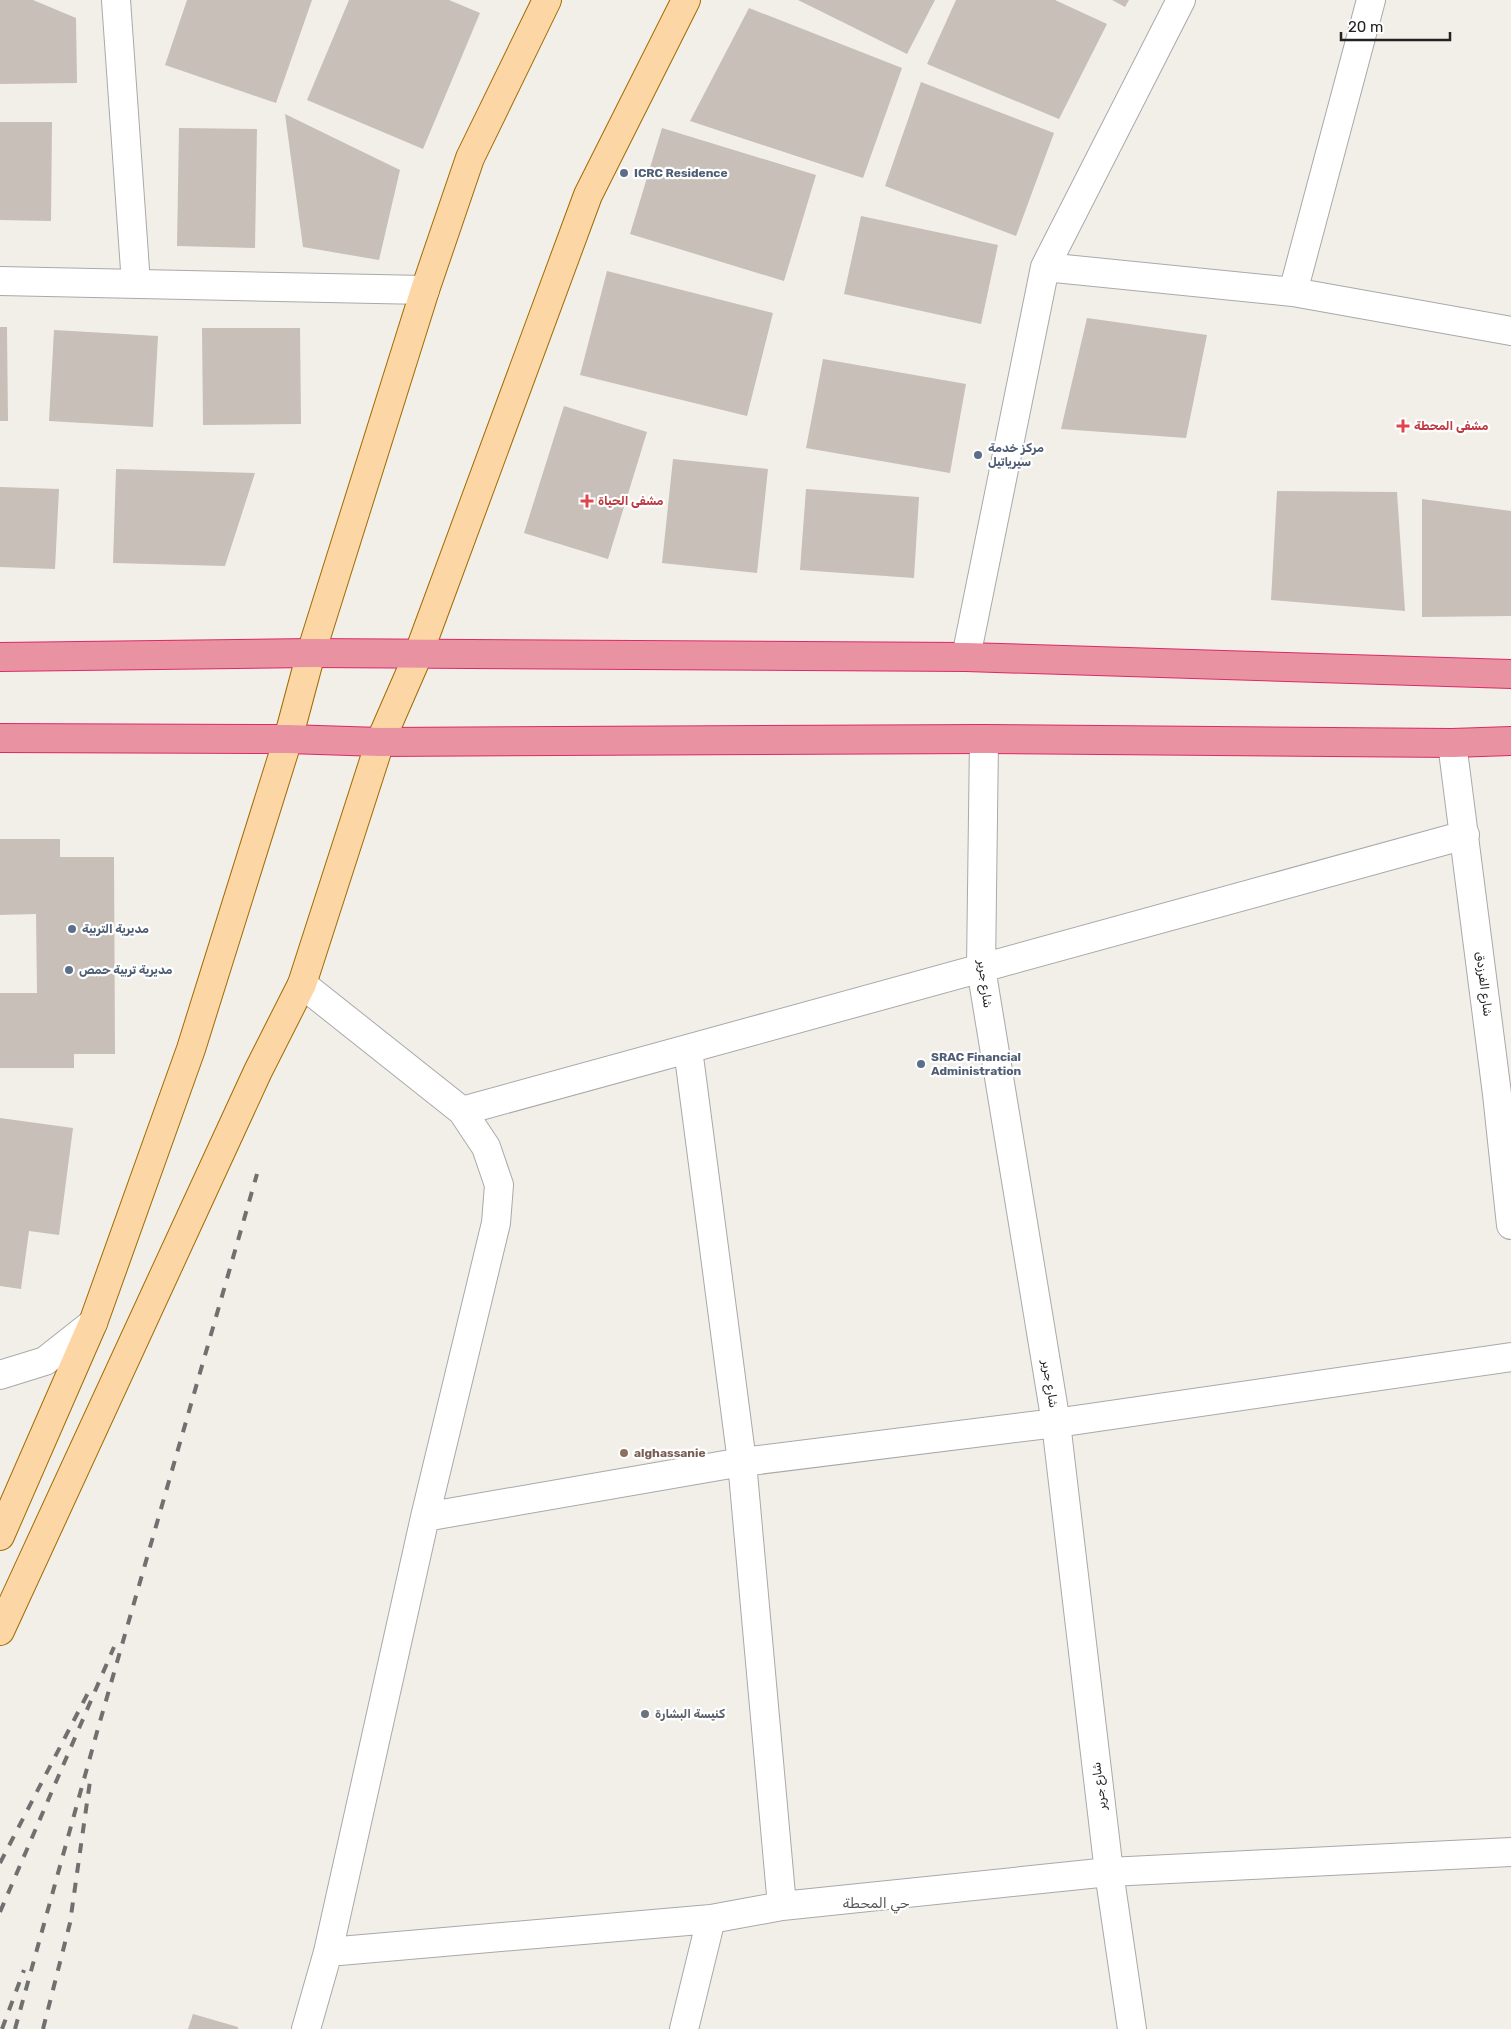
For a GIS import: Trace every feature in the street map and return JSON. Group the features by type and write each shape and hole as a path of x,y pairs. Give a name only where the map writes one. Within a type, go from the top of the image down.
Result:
{"highway":[{"path":"0,657 311,653 966,657 1511,674"},
{"path":"0,738 288,738 380,742 984,739 1452,743 1511,741"}],"main road":[{"path":"0,1536 93,1323 190,1049 288,738 311,653 425,290 470,158 548,0"},
{"path":"0,1631 258,1071 302,984 380,742 418,655 588,195 686,0"}],"street":[{"path":"116,0 136,284"},
{"path":"966,657 1045,267 1181,0"},
{"path":"1293,292 1371,0"},
{"path":"1045,267 1293,292 1511,331"},
{"path":"0,281 425,290"},
{"name":"شارع جرير","path":"984,739 981,968 1056,1423 1109,1872 1132,2029"},
{"name":"شارع الفرزدق","path":"1452,743 1504,1093 1511,1225"},
{"path":"462,1111 1465,834"},
{"path":"302,984 462,1111 486,1147 498,1185 496,1223 425,1517 328,1952 306,2029"},
{"path":"688,1048 742,1462 782,1906"},
{"path":"0,1375 45,1361 93,1323"},
{"path":"425,1517 742,1462 1056,1423 1511,1357"},
{"path":"328,1952 712,1919 782,1906 1109,1872 1511,1852"},
{"path":"684,2029 712,1919"}],"building":[{"path":"0,0 33,0 76,18 77,83 0,84"},
{"path":"187,0 312,0 276,103 165,65"},
{"path":"349,0 449,0 480,13 423,149 307,100"},
{"path":"798,0 935,0 907,54"},
{"path":"956,0 1055,0 1107,24 1059,119 927,64"},
{"path":"1112,0 1129,0 1125,7"},
{"path":"749,8 902,68 863,178 690,121"},
{"path":"921,82 1054,133 1016,236 885,186"},
{"path":"285,114 400,170 379,260 303,247"},
{"path":"0,122 52,122 51,221 0,220"},
{"path":"179,128 257,129 255,248 177,246"},
{"path":"662,128 816,175 784,281 630,234"},
{"path":"861,216 998,245 981,324 844,294"},
{"path":"607,271 773,313 747,416 580,375"},
{"path":"1087,318 1207,335 1186,438 1061,429"},
{"path":"0,327 7,327 8,421 0,421"},
{"path":"202,328 300,328 301,424 203,425"},
{"path":"54,330 158,336 153,427 49,421"},
{"path":"823,359 966,384 950,473 806,448"},
{"path":"564,406 647,432 608,559 524,533"},
{"path":"673,459 768,469 757,573 662,563"},
{"path":"116,469 255,473 225,566 113,563"},
{"path":"0,487 59,489 55,569 0,567"},
{"path":"806,489 919,497 914,578 800,570"},
{"path":"1277,491 1397,492 1405,611 1271,600"},
{"path":"1422,499 1511,511 1511,616 1422,617"},
{"path":"0,839 60,839 60,857 114,857 115,1054 74,1054 74,1068 0,1068 0,993 37,993 36,914 0,915"},
{"path":"0,1118 73,1128 59,1235 29,1231 21,1289 0,1286"},
{"path":"193,2014 238,2027 238,2029 188,2029"}],"railway":[{"path":"15,2029 97,1732 257,1174"},
{"path":"0,1912 114,1647"},
{"path":"0,1863 88,1693"},
{"path":"43,2029 70,1923 91,1774"},
{"path":"2,2029 24,1970"}],"place":[{"name":"ICRC Residence","path":"624,173"},
{"name":"مشفى المحطة","path":"1403,426"},
{"name":"مركز خدمة سيرياتيل","path":"978,455"},
{"name":"مشفى الحياة","path":"587,501"},
{"name":"مديرية التربية","path":"72,929"},
{"name":"مديرية تربية حمص","path":"69,970"},
{"name":"SRAC Financial Administration","path":"921,1064"},
{"name":"alghassanie","path":"624,1453"},
{"name":"كنيسة البشارة","path":"645,1714"}],"district":[{"name":"حي المحطة","path":"876,1903"}]}
